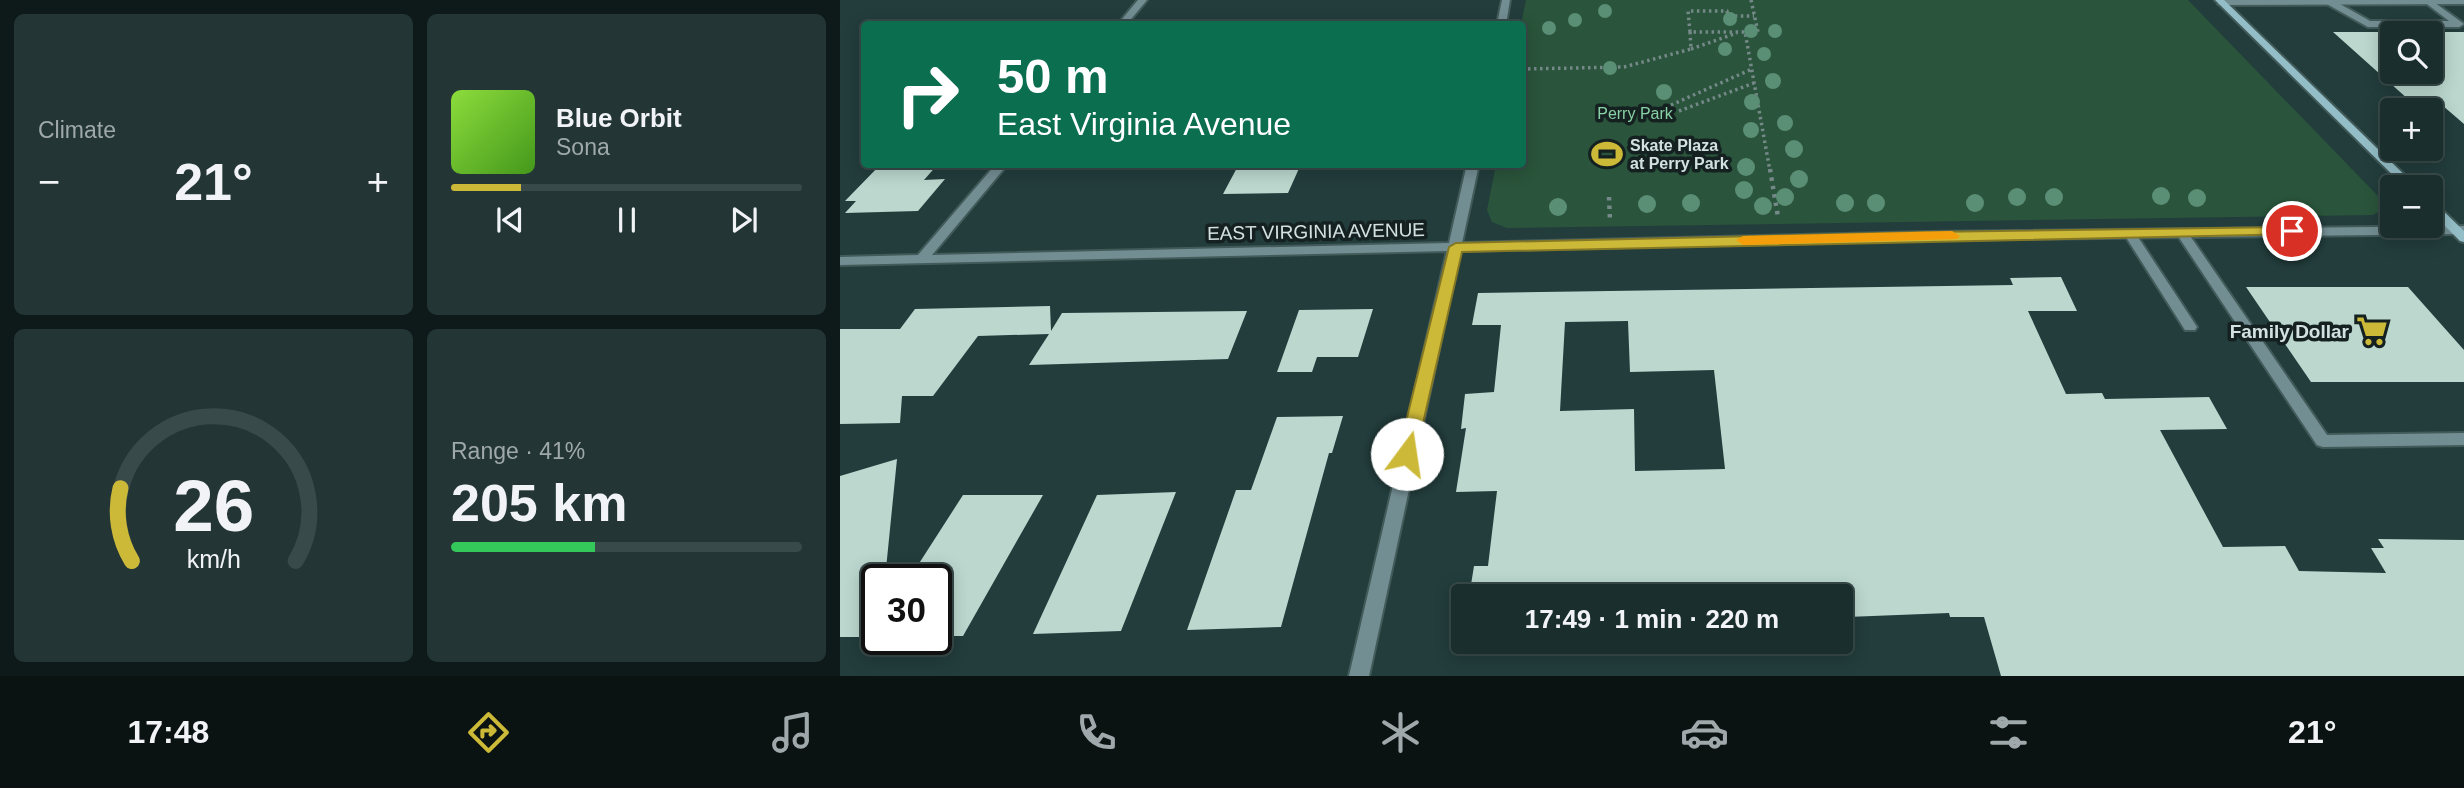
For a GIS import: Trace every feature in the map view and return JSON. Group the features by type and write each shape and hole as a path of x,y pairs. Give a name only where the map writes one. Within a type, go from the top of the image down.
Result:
{"main road":[{"path":"2220,1 2400,175"},
{"path":"2443,216 2461,232"}],"street":[{"path":"1125,21 1143,0"},
{"path":"1502,21 1506,0"},
{"path":"2220,1 2464,1"},
{"path":"2328,1 2368,24 2461,26"},
{"path":"2427,1 2461,26"},
{"path":"921,260 1000,168"},
{"path":"1359,676 1472,168"},
{"name":"EAST VIRGINIA AVENUE","path":"840,261 2182,233 2461,232"},
{"path":"2182,233 2323,441 2464,439"},
{"path":"2130,234 2190,327"}],"path":[{"path":"1690,32 1758,32 1751,0"},
{"path":"1691,49 1688,11 1727,11 1728,16 1754,16"},
{"path":"1526,69 1624,67 1743,32"},
{"path":"1743,32 1752,69 1778,221"},
{"path":"1671,105 1752,69"},
{"path":"1679,111 1754,83"},
{"path":"1609,197 1610,224"}],"green space":[{"name":"Perry Park","path":"1526,0 2188,0 2377,195 2380,211 2373,215 1507,228 1492,222 1487,210 1495,168 1526,168 1526,21 1522,21"}],"building":[{"path":"2333,32 2380,32 2380,74"},
{"path":"2443,32 2464,32 2464,124 2443,106 2443,98 2407,98 2391,84 2443,84"},
{"path":"877,168 934,168 924,180 945,179 918,211 845,213 856,201 845,201"},
{"path":"1237,168 1299,168 1288,193 1223,194"},
{"path":"2061,277 2077,311 2028,311 2066,394 2102,393 2105,399 2209,397 2227,429 2160,430 2223,547 2285,546 2299,571 2386,573 2371,548 2384,548 2378,539 2464,540 2464,676 2001,676 1984,617 1950,617 1949,613 1853,617 1853,584 1471,584 1474,566 1488,566 1497,491 1456,492 1466,428 1461,429 1465,394 1494,392 1501,325 1472,325 1478,293 2013,285 2010,278","holes":["1628,321 1630,372 1714,370 1725,469 1635,471 1634,409 1560,411 1565,322"]},
{"path":"2246,287 2408,287 2464,350 2464,382 2311,382"},
{"path":"1050,306 1051,331 1062,313 1247,311 1228,359 1029,365 1049,334 978,336 933,396 902,396 900,423 840,424 840,329 900,329 915,309"},
{"path":"1373,309 1358,357 1317,357 1312,372 1277,372 1299,310"},
{"path":"1343,416 1332,453 1329,453 1281,627 1187,630 1236,490 1251,490 1277,417"},
{"path":"897,459 886,564 861,564 861,637 840,637 840,476"},
{"path":"1176,492 1121,631 1033,634 1097,495"},
{"path":"963,495 1043,495 963,636 952,636 952,564 919,564"}],"slow traffic":[{"path":"1743,240 1952,236"}],"place":[{"name":"Skate Plaza at Perry Park","path":"1607,154"},
{"name":"Family Dollar","path":"2372,331"}],"route":[{"path":"1407,454 1456,247 2292,231"}]}
